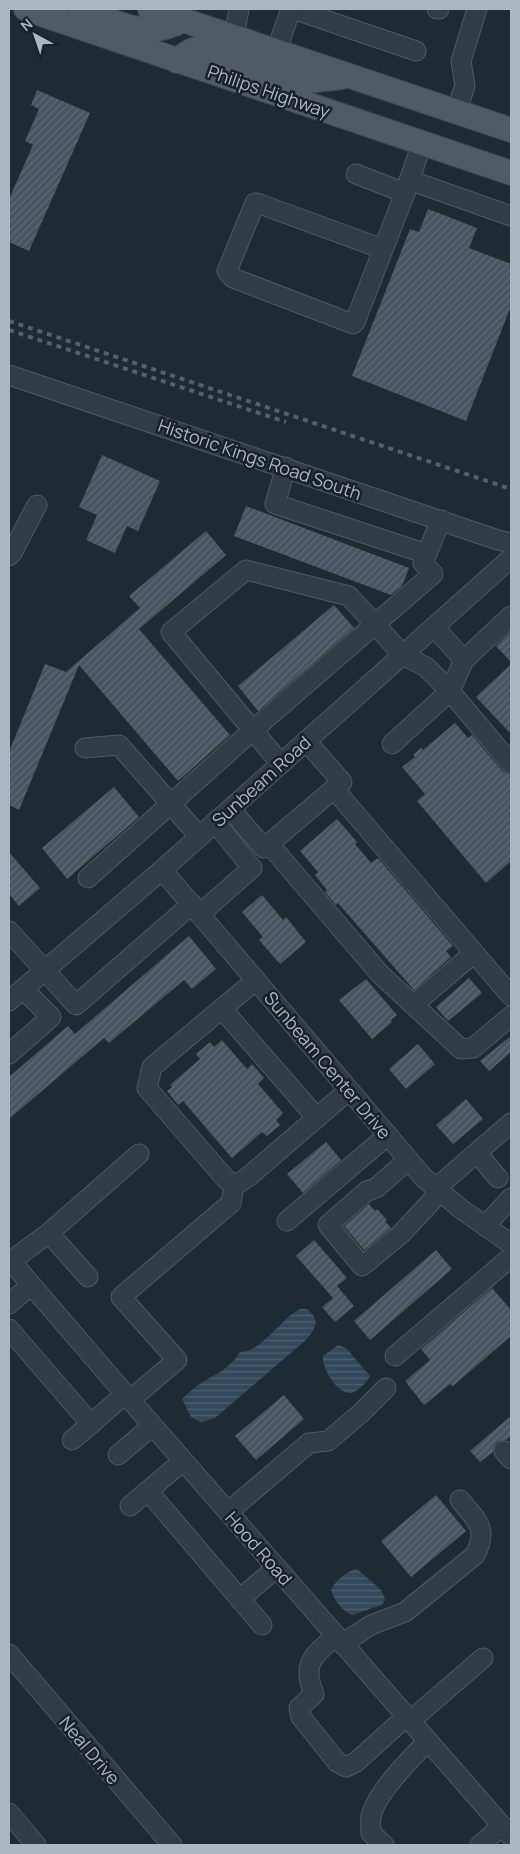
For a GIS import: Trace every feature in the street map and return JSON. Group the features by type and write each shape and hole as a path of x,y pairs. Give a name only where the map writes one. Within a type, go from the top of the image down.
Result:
{"main road":[{"name":"Philips Highway","path":"26,9 511,173"},
{"path":"80,9 138,30 170,27 186,14"},
{"path":"150,9 186,14 234,37 276,52 511,130"},
{"path":"178,61 186,52 194,49 210,48 307,81 351,77"}],"street":[{"path":"234,37 239,9"},
{"path":"276,52 292,9 416,51"},
{"path":"456,112 465,86 461,61 477,9"},
{"path":"383,250 255,203 227,271 234,278 353,324 356,322 383,250 407,186 422,143"},
{"path":"356,174 407,186 511,216"},
{"name":"Historic Kings Road South","path":"9,375 511,543"},
{"path":"286,467 275,504 427,554"},
{"path":"9,556 12,553 15,531 37,505"},
{"path":"88,878 252,730 433,574 423,563 441,520"},
{"name":"Sunbeam Road","path":"9,1001 162,870 434,627 509,565"},
{"path":"281,764 171,632 246,570 349,596 403,655 426,667 450,691 511,764"},
{"path":"392,744 450,691 464,660 511,616"},
{"path":"434,627 464,660"},
{"path":"230,809 264,848 342,782 306,741"},
{"path":"85,748 119,745 170,805 200,836"},
{"path":"334,789 511,996"},
{"path":"9,931 76,1005 196,909 252,868 215,822"},
{"path":"269,844 380,974 461,1049 473,1048 511,1016"},
{"name":"Sunbeam Center Drive","path":"162,870 408,1160 438,1190 511,1244"},
{"path":"413,1005 474,953"},
{"path":"234,1186 224,1177 147,1088 152,1067 256,980"},
{"path":"9,1054 50,1017 23,989"},
{"path":"222,1009 317,1118"},
{"path":"234,1186 248,1178 349,1090"},
{"path":"408,1160 376,1188 367,1191 328,1225 362,1266 401,1234 438,1190 511,1122"},
{"path":"287,1221 388,1135"},
{"path":"476,1153 498,1178"},
{"path":"10,1260 49,1232 139,1154"},
{"path":"72,1440 177,1360 121,1297 231,1203 234,1186"},
{"path":"485,1226 511,1198"},
{"path":"49,1232 88,1277"},
{"path":"394,1356 511,1257"},
{"name":"Hood Road","path":"10,1260 127,1398 507,1831"},
{"path":"9,1304 31,1285"},
{"path":"9,1329 91,1424"},
{"path":"228,1512 309,1443 328,1441 361,1413 386,1388"},
{"path":"118,1455 152,1426"},
{"path":"130,1506 183,1461"},
{"path":"148,1491 262,1625"},
{"path":"460,1500 481,1526 482,1542 475,1555 405,1612 339,1640 313,1656 309,1669 309,1681 314,1694 298,1708 301,1717 337,1762 346,1767 356,1762 483,1658"},
{"path":"240,1599 276,1568"},
{"name":"Neal Drive","path":"9,1654 172,1845"},
{"path":"384,1845 372,1833 370,1818 375,1805 408,1762 428,1741"},
{"path":"9,1813 36,1845"},
{"path":"480,1845 507,1831"}],"water":[{"path":"300,1309 307,1309 314,1316 316,1323 306,1340 215,1418 201,1422 191,1417 182,1399 197,1386 226,1368 240,1352 248,1351 264,1341 293,1313"},
{"path":"338,1345 346,1348 370,1376 361,1387 352,1393 344,1392 335,1384 327,1373 323,1361 323,1356"},
{"path":"357,1569 381,1590 385,1599 382,1605 352,1615 339,1605 331,1590 342,1576"}],"building":[{"path":"37,90 90,113 29,251 9,242 9,199 33,145 25,141 39,109 31,105"},
{"path":"428,209 477,228 469,248 511,264 511,306 466,421 352,376 410,229 419,232"},
{"path":"102,455 160,481 138,531 127,526 115,553 86,540 97,515 79,507"},
{"path":"246,506 409,568 402,586 391,595 234,536"},
{"path":"206,531 226,555 139,629 230,735 178,781 79,665 19,810 9,805 9,752 45,664 66,672 140,608 129,596"},
{"path":"334,605 354,628 258,711 238,686"},
{"path":"511,631 511,662 496,646"},
{"path":"511,664 511,734 476,697"},
{"path":"455,723 468,738 472,735 503,772 511,775 511,861 486,883 417,801 425,794 402,767 415,757 413,755 421,748 423,750"},
{"path":"114,787 139,817 67,879 42,848"},
{"path":"337,819 357,842 355,844 371,863 378,858 453,946 446,951 451,957 414,990 338,903 336,905 325,892 327,890 315,875 318,872 300,851"},
{"path":"9,852 40,888 19,906 9,894"},
{"path":"262,895 283,920 286,917 306,942 280,964 259,940 263,937 242,912"},
{"path":"189,936 216,969 192,989 184,980 109,1043 104,1038 9,1119 9,1077 68,1026 75,1034"},
{"path":"469,978 482,993 448,1021 436,1007"},
{"path":"366,979 397,1015 391,1020 392,1022 372,1039 339,1000"},
{"path":"511,1036 511,1052 489,1071 480,1061"},
{"path":"222,1040 247,1069 252,1064 264,1078 258,1084 283,1113 276,1120 280,1125 267,1136 262,1132 232,1158 183,1101 178,1105 167,1091 172,1087 170,1085 200,1059 196,1054 210,1042 214,1047"},
{"path":"418,1044 435,1064 406,1089 389,1069"},
{"path":"466,1099 483,1119 453,1144 436,1125"},
{"path":"326,1142 341,1160 303,1193 287,1174"},
{"path":"369,1204 375,1211 377,1209 387,1220 385,1221 391,1228 364,1250 344,1226"},
{"path":"314,1240 347,1278 337,1286 354,1306 335,1322 322,1307 333,1298 296,1256"},
{"path":"436,1250 452,1269 370,1340 354,1321"},
{"path":"492,1288 511,1310 511,1336 453,1386 450,1384 424,1405 405,1381 430,1360 421,1349"},
{"path":"284,1395 304,1419 256,1460 235,1436"},
{"path":"511,1416 511,1436 506,1440 497,1442 493,1452 480,1462 470,1451"},
{"path":"436,1495 466,1531 411,1577 381,1541"}],"railway":[{"path":"9,321 511,489"},
{"path":"9,330 286,422"}]}
